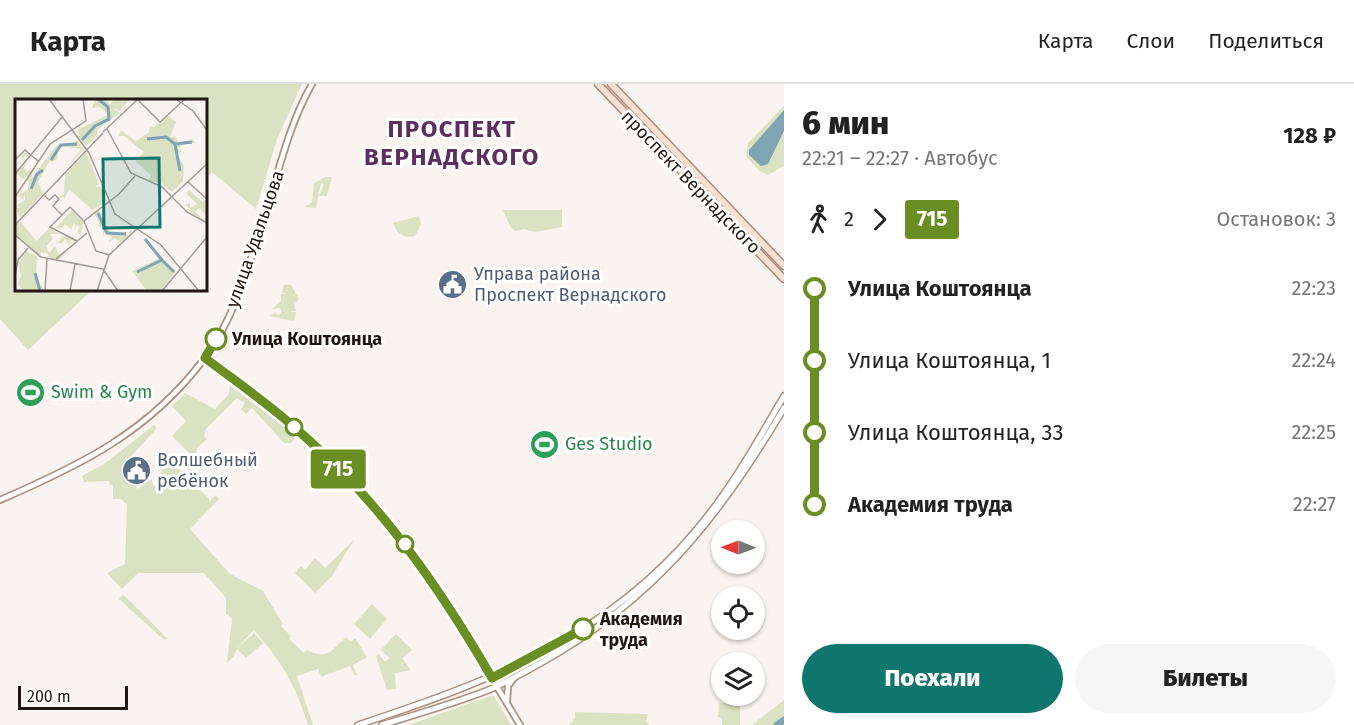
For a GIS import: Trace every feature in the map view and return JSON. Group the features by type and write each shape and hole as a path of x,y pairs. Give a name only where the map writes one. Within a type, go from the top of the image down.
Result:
{"main road":[{"name":"проспект Вернадского","path":"598,84 784,279"},
{"name":"проспект Вернадского","path":"611,84 784,266"},
{"path":"358,725 492,678 555,646 591,624 628,596 665,564 712,509 784,396"},
{"path":"382,725 497,686 557,654 609,618 673,562 701,532 731,493 784,408"}],"street":[{"name":"улица Удальцова","path":"0,500 73,467 118,442 160,407 205,358 235,302 290,131 312,84"},
{"path":"205,358 278,413 350,480 405,544 438,589 520,725"},
{"path":"508,704 508,686 516,676"}],"green space":[{"path":"0,84 302,84 277,139 256,209 212,172 207,177 207,99 15,99 15,291 91,291 28,350 0,319"},
{"path":"784,106 784,166 768,175 759,171 746,156 748,143"},
{"path":"326,177 332,177 327,196 319,196 324,184 321,183 316,208 304,207 312,202 314,183"},
{"path":"503,210 562,210 562,227 535,232 524,229 515,231 511,228"},
{"path":"419,216 421,224 415,236 406,237 398,233 393,223"},
{"path":"284,285 291,285 299,299 294,305 296,311 287,312 296,312 294,321 269,316 274,313 279,315 282,312 280,308 272,309 281,301 281,294 287,294 282,293"},
{"path":"230,385 290,430 294,439 291,443 284,443 252,408 246,414 241,409 245,403 237,398 206,429 204,436 207,439 197,448 195,459 172,436 186,421 172,406 185,393 215,409 229,394"},
{"path":"154,425 157,428 124,464 138,489 151,479 154,487 170,453 173,453 171,460 209,499 209,502 216,495 219,499 190,529 230,574 263,591 283,624 281,626 291,636 289,639 304,653 307,650 325,654 333,650 346,637 351,642 355,638 367,657 353,665 357,675 354,675 350,666 321,677 318,669 297,676 313,725 308,725 293,685 280,663 254,630 237,648 254,633 263,643 246,658 237,649 227,663 232,619 226,614 226,598 204,573 138,573 122,589 107,573 125,564 127,505 121,499 113,499 113,485 110,485 109,481 84,482 82,476 104,464"},
{"path":"354,540 332,576 315,593 295,573 301,566 305,570 315,558 325,568"},
{"path":"123,594 168,639 164,640 119,599"},
{"path":"372,604 387,619 370,639 354,624"},
{"path":"396,634 412,650 402,658 411,670 395,673 396,689 387,690 376,656 379,654 385,662 390,658 381,650"},
{"path":"494,696 511,725 409,725"},
{"path":"784,700 784,725 752,725"},
{"path":"719,706 740,706 740,725 722,725 722,718 718,717"},
{"path":"575,712 648,714 646,721 650,725 569,725 575,718"}],"water":[{"path":"784,110 784,131 768,164 761,166 749,155 749,150"}],"waterway":[{"path":"777,725 784,720"}],"bus line":[{"name":"715","path":"216,339 205,358 278,413 350,480 405,544 438,589 492,678 583,629"}],"place":[{"name":"Управа района Проспект Вернадского","path":"453,284"},
{"name":"Улица Коштоянца","path":"216,339"},
{"name":"Swim & Gym","path":"30,392"},
{"name":"Ges Studio","path":"544,444"},
{"name":"Волшебный ребёнок","path":"136,470"},
{"name":"Академия труда","path":"583,629"}],"district":[{"name":"ПРОСПЕКТ ВЕРНАДСКОГО","path":"452,143"}]}
